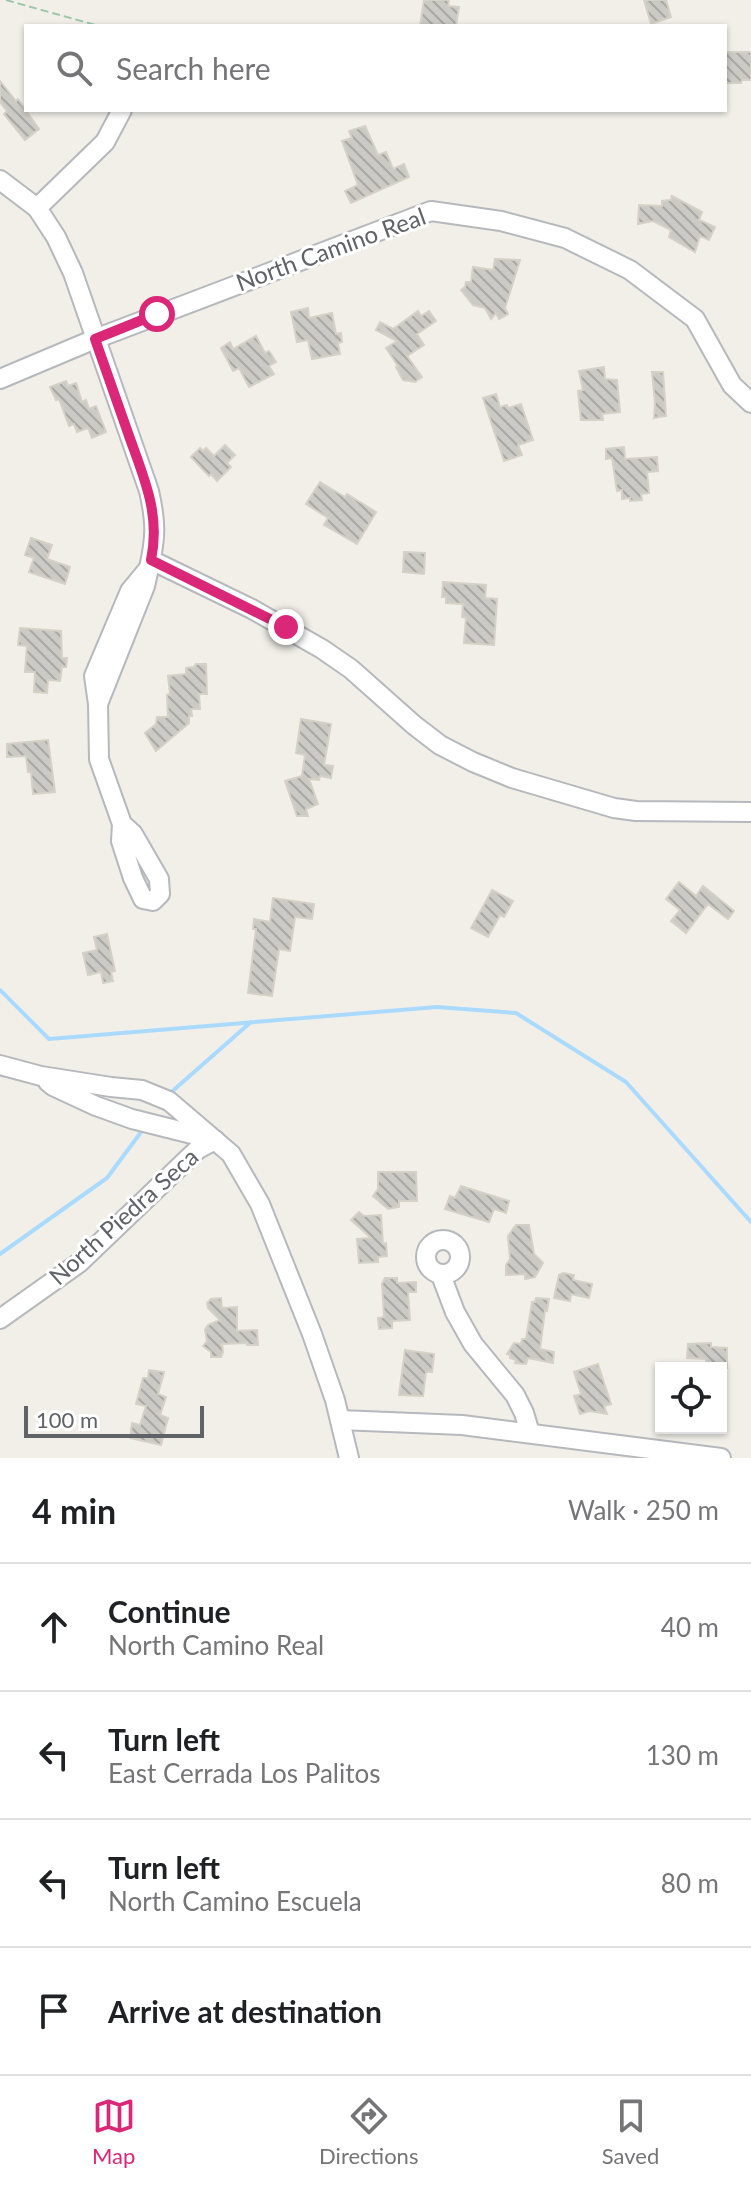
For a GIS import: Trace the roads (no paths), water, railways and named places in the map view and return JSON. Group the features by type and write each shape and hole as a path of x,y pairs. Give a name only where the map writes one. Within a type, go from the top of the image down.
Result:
{"street":[{"path":"37,208 105,142 121,112"},
{"path":"0,180 37,208 56,237 73,273 149,491 155,543 145,586 98,704 99,759 122,824"},
{"name":"North Camino Real","path":"0,379 95,339 431,211 501,221 565,238 630,270 695,319 732,385 751,403"},
{"path":"150,564 252,609 322,649 351,669 440,745 473,762 512,778 614,808 751,812"},
{"path":"1,1066 41,1076 142,1090 169,1101 231,1154 260,1204 312,1334 349,1458"},
{"name":"North Piedra Seca","path":"41,1076 53,1086 96,1106 132,1119 215,1140"},
{"name":"North Piedra Seca","path":"0,1319 79,1263 198,1149 215,1140"},
{"path":"441,1275 455,1312 473,1344 515,1395 530,1433"},
{"path":"340,1420 462,1425 721,1458"}],"waterway":[{"path":"0,990 49,1039 437,1007 516,1013 626,1082 751,1222"},
{"path":"168,1095 251,1022"},
{"path":"0,1254 107,1178 144,1128"}]}
